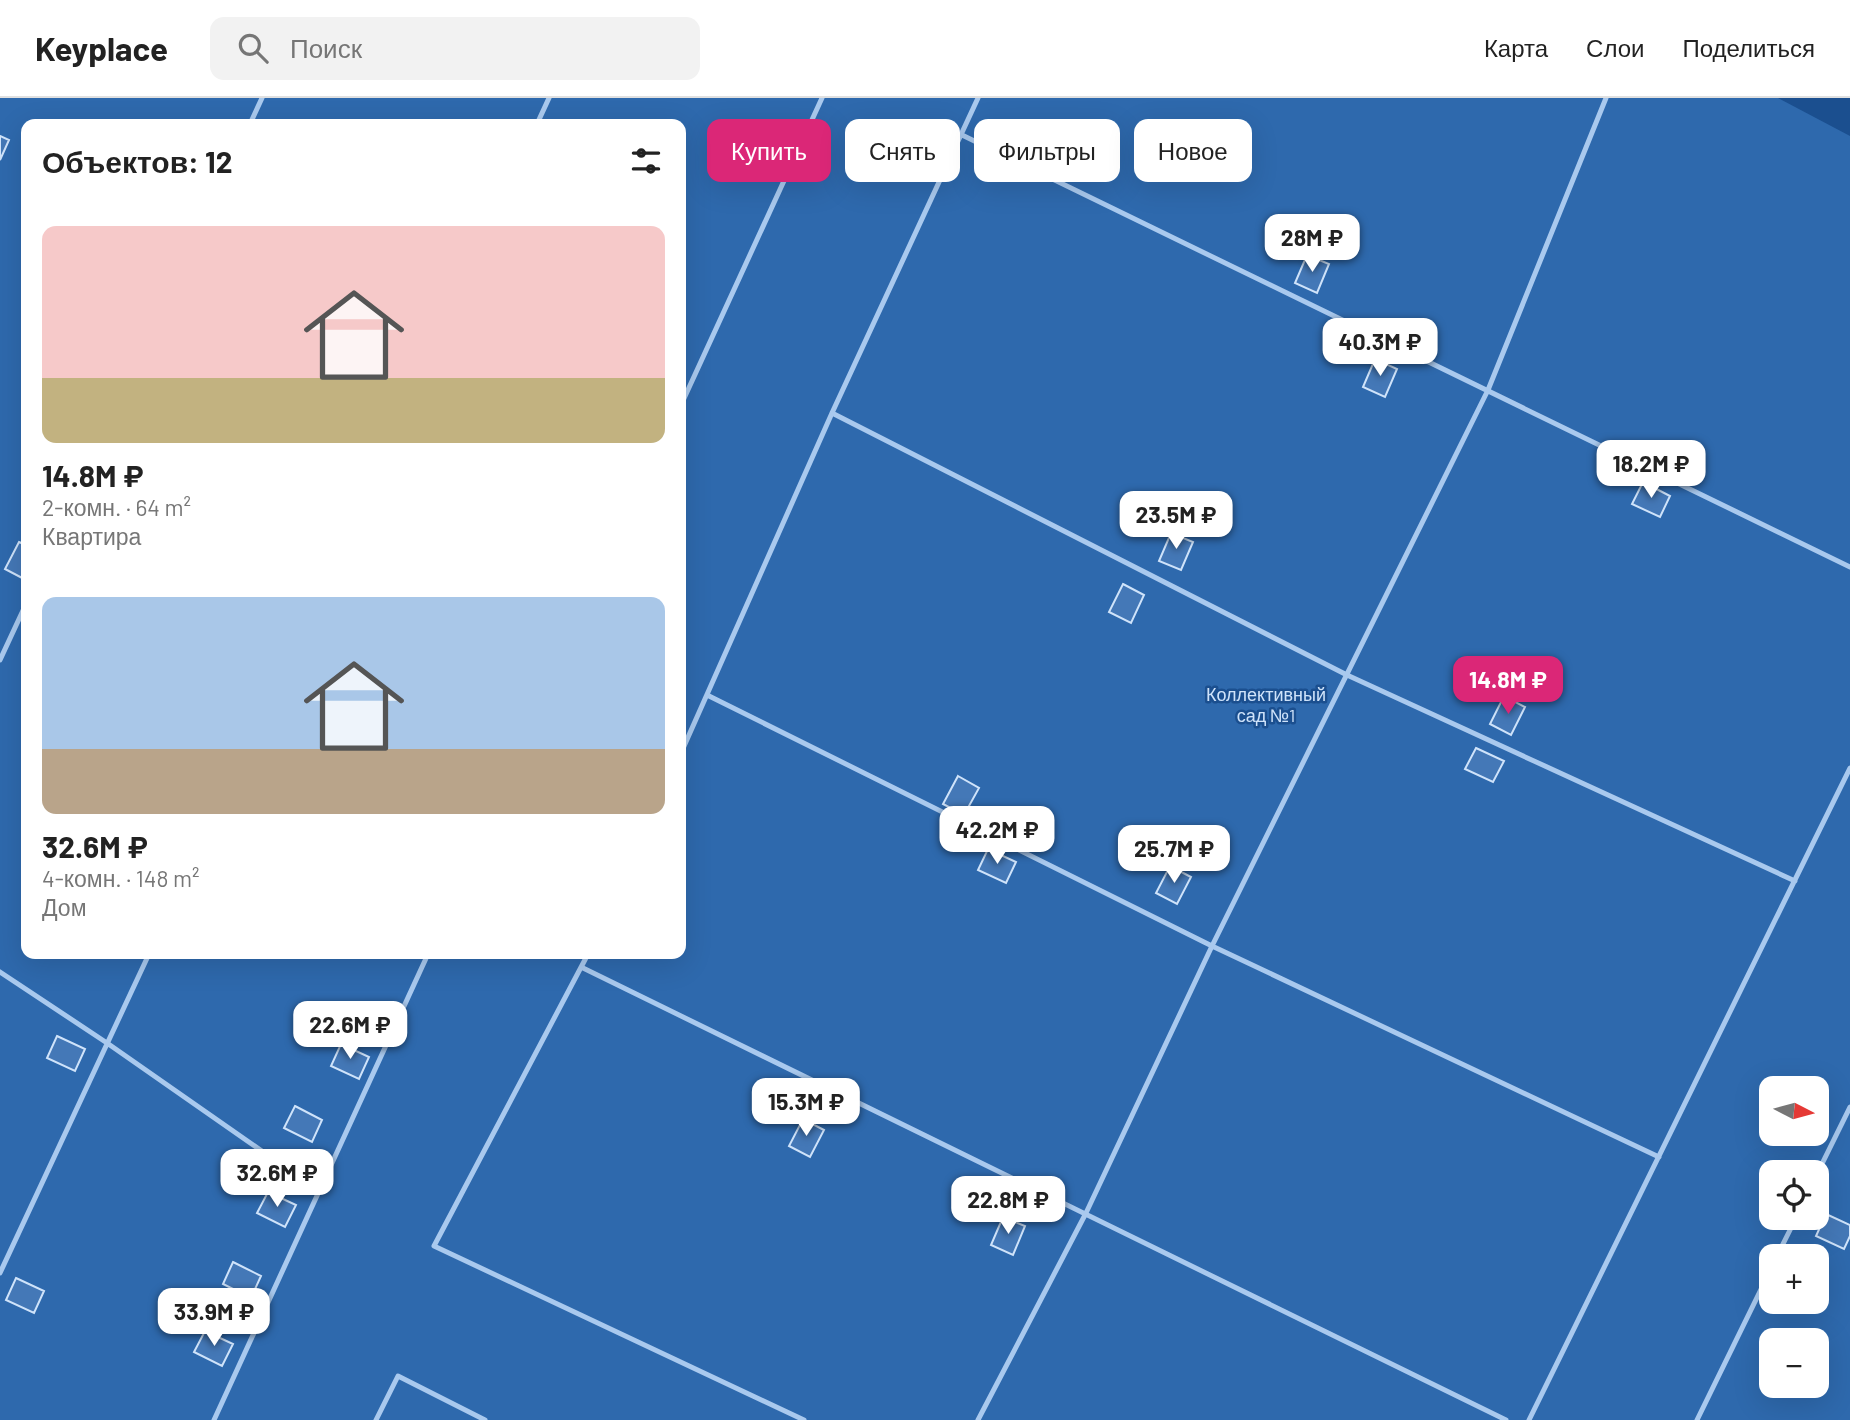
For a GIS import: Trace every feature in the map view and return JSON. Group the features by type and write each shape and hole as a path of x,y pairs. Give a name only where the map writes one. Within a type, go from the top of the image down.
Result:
{"lane":[{"path":"252,119 262,98"},
{"path":"539,119 549,98"},
{"path":"686,394 822,98"},
{"path":"686,742 832,413 978,98"},
{"path":"978,1420 1086,1213 1212,946 1488,390 1604,99"},
{"path":"962,135 1850,566"},
{"path":"832,413 1347,676 1795,881"},
{"path":"0,660 21,615"},
{"path":"708,695 1212,946 1659,1157"},
{"path":"1530,1420 1850,768"},
{"path":"0,1273 147,959"},
{"path":"214,1420 426,959"},
{"path":"585,959 434,1247 804,1420"},
{"path":"581,967 1506,1420"},
{"path":"0,972 319,1191"},
{"path":"1824,1160 1850,1107"},
{"path":"1697,1420 1759,1293"},
{"path":"376,1420 398,1376 485,1420"}],"green space":[{"name":"Коллективный сад №1","path":"0,98 1778,98 1850,136 1850,1420 0,1420"}],"building":[{"path":"0,136 9,140 0,160"},
{"path":"1307,255 1329,264 1317,293 1295,283"},
{"path":"1375,359 1397,369 1385,397 1363,387"},
{"path":"1643,482 1670,496 1660,517 1632,504"},
{"path":"1171,533 1193,542 1181,570 1159,561"},
{"path":"19,542 21,543 21,577 5,569"},
{"path":"1123,584 1144,595 1131,623 1109,612"},
{"path":"1504,696 1525,707 1511,735 1490,724"},
{"path":"1476,748 1504,761 1493,782 1465,769"},
{"path":"958,776 979,788 964,815 943,804"},
{"path":"988,849 1016,862 1006,883 978,870"},
{"path":"1170,866 1191,877 1177,904 1156,893"},
{"path":"57,1036 85,1049 75,1071 47,1058"},
{"path":"341,1044 369,1057 359,1079 331,1066"},
{"path":"295,1106 322,1120 312,1142 284,1128"},
{"path":"803,1119 824,1130 810,1157 789,1146"},
{"path":"268,1192 296,1205 285,1227 257,1213"},
{"path":"1829,1215 1850,1225 1850,1236 1844,1249 1816,1236 1819,1230 1829,1230"},
{"path":"1003,1217 1025,1226 1013,1255 991,1245"},
{"path":"233,1262 261,1276 251,1298 223,1284"},
{"path":"16,1278 44,1291 34,1313 6,1300"},
{"path":"205,1331 233,1344 222,1366 194,1352"}]}
